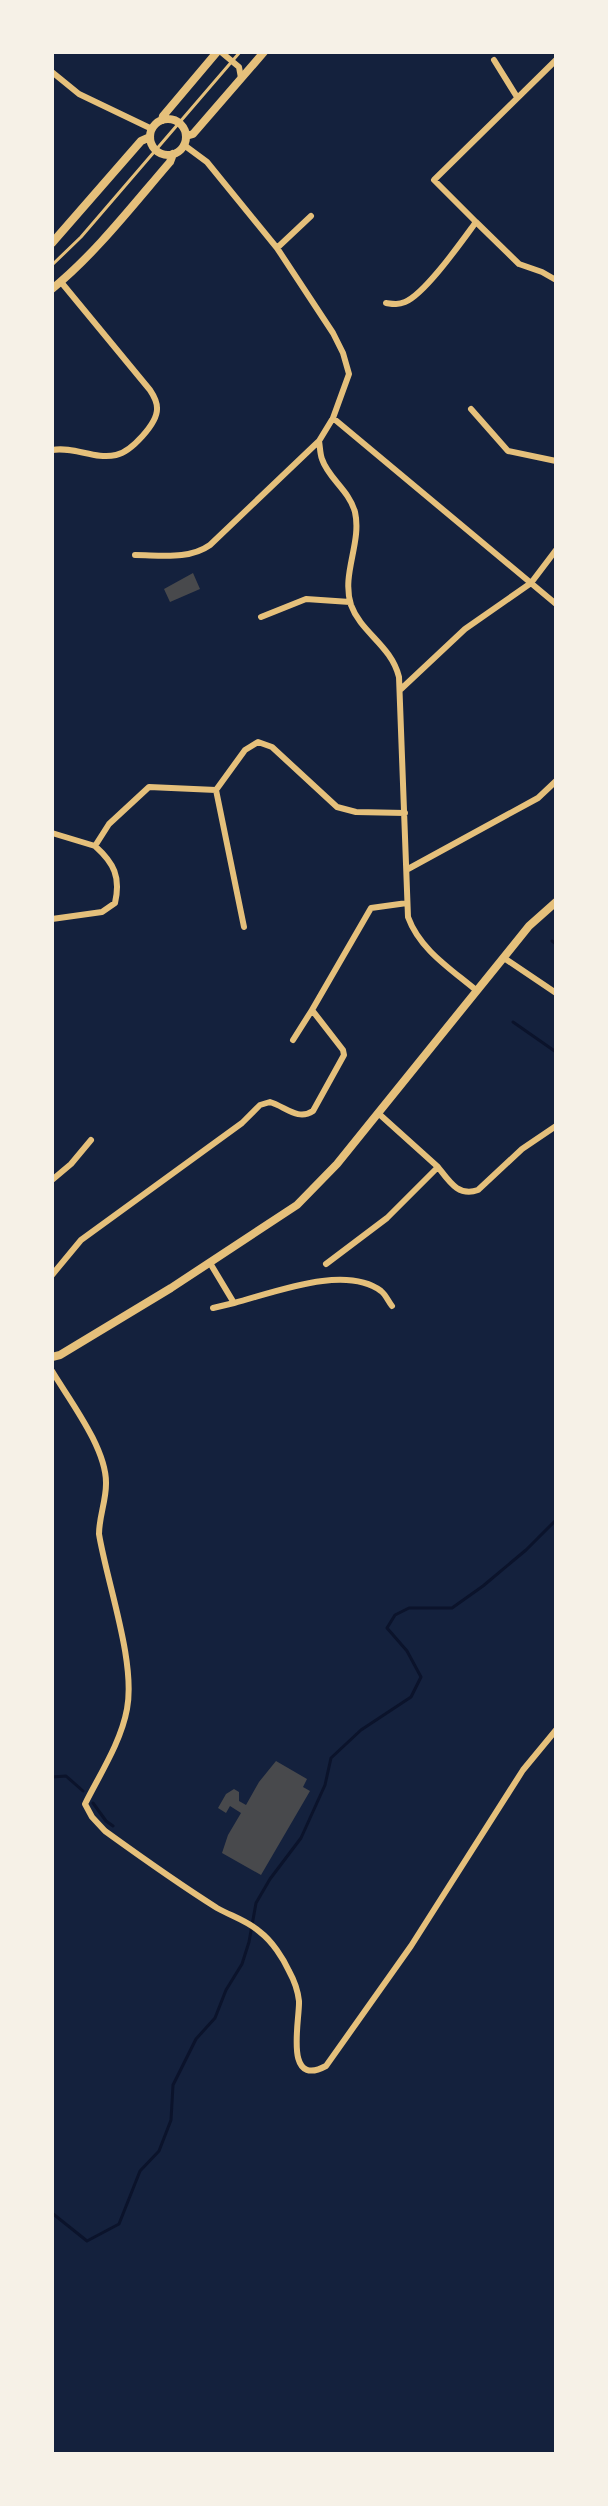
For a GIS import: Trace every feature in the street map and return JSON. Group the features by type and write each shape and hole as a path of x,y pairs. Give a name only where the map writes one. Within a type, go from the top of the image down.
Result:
{"street":[{"path":"52,243 219,52 239,67 241,78"},
{"path":"52,289 92,251 264,52"},
{"path":"494,60 517,97"},
{"path":"556,60 434,180 519,264 556,280"},
{"path":"52,72 79,94 151,133 156,150 173,154"},
{"path":"135,555 177,555 203,550 319,441 333,418 349,374 343,353 320,311 277,248 207,162 185,140 179,123 162,120"},
{"path":"277,248 311,216"},
{"path":"386,303 401,304 410,299 437,272 476,222"},
{"path":"52,450 64,448 106,456 124,452 147,431 158,412 150,390 61,282"},
{"path":"471,409 508,451 556,461"},
{"path":"333,418 556,604"},
{"path":"319,441 322,461 345,491 355,513 357,526 349,582 350,602 362,623 390,655 396,668 400,690 408,917 417,936 477,991"},
{"path":"400,690 465,629 531,583 556,550"},
{"path":"261,617 306,599 350,602"},
{"path":"244,927 216,790 245,750 258,742 272,747 337,807 356,812 405,813"},
{"path":"408,869 538,798 556,781"},
{"path":"95,846 109,824 149,787 216,790"},
{"path":"52,833 95,846 109,859 119,887 115,903 102,912 52,919"},
{"path":"52,1357 210,1263 297,1205 318,1185 378,1113 529,926 556,902"},
{"path":"293,1040 371,908 407,903"},
{"path":"504,958 556,993"},
{"path":"52,1275 81,1240 242,1123 260,1105 270,1102 297,1115 313,1111 344,1055 312,1010"},
{"path":"378,1113 438,1167 452,1186 461,1192 471,1193 522,1149 556,1126"},
{"path":"52,1180 71,1164 91,1140"},
{"path":"326,1264 387,1218 438,1167"},
{"path":"210,1263 234,1303"},
{"path":"213,1308 320,1282 344,1280 379,1290 392,1306"},
{"path":"52,1371 91,1436 105,1471 106,1487 99,1534 127,1661 129,1684 121,1732 85,1804 105,1831 218,1908 260,1931 290,1972 299,1998 295,2045 299,2060 309,2070 326,2066 374,2000 523,1770 556,1730"}],"lane":[{"path":"52,265 81,237 240,52"}],"building":[{"path":"193,573 200,589 170,602 164,589"},
{"path":"276,1761 307,1779 303,1787 310,1791 261,1875 222,1853 241,1813 230,1806 226,1813 218,1808 226,1794 234,1789 239,1792 239,1801 246,1805"}],"waterway":[{"path":"552,941 556,944"},
{"path":"513,1022 556,1052"},
{"path":"52,2213 87,2241 119,2224 140,2171 159,2151 171,2120 173,2085 196,2039 215,2018 226,1990 242,1964 256,1903 301,1838 325,1785 331,1758 361,1730 411,1697 421,1677 407,1651 387,1628 395,1615 409,1608 452,1608 526,1550 556,1520"},
{"path":"52,1777 66,1776 83,1791"},
{"path":"93,1803 113,1826"}]}
